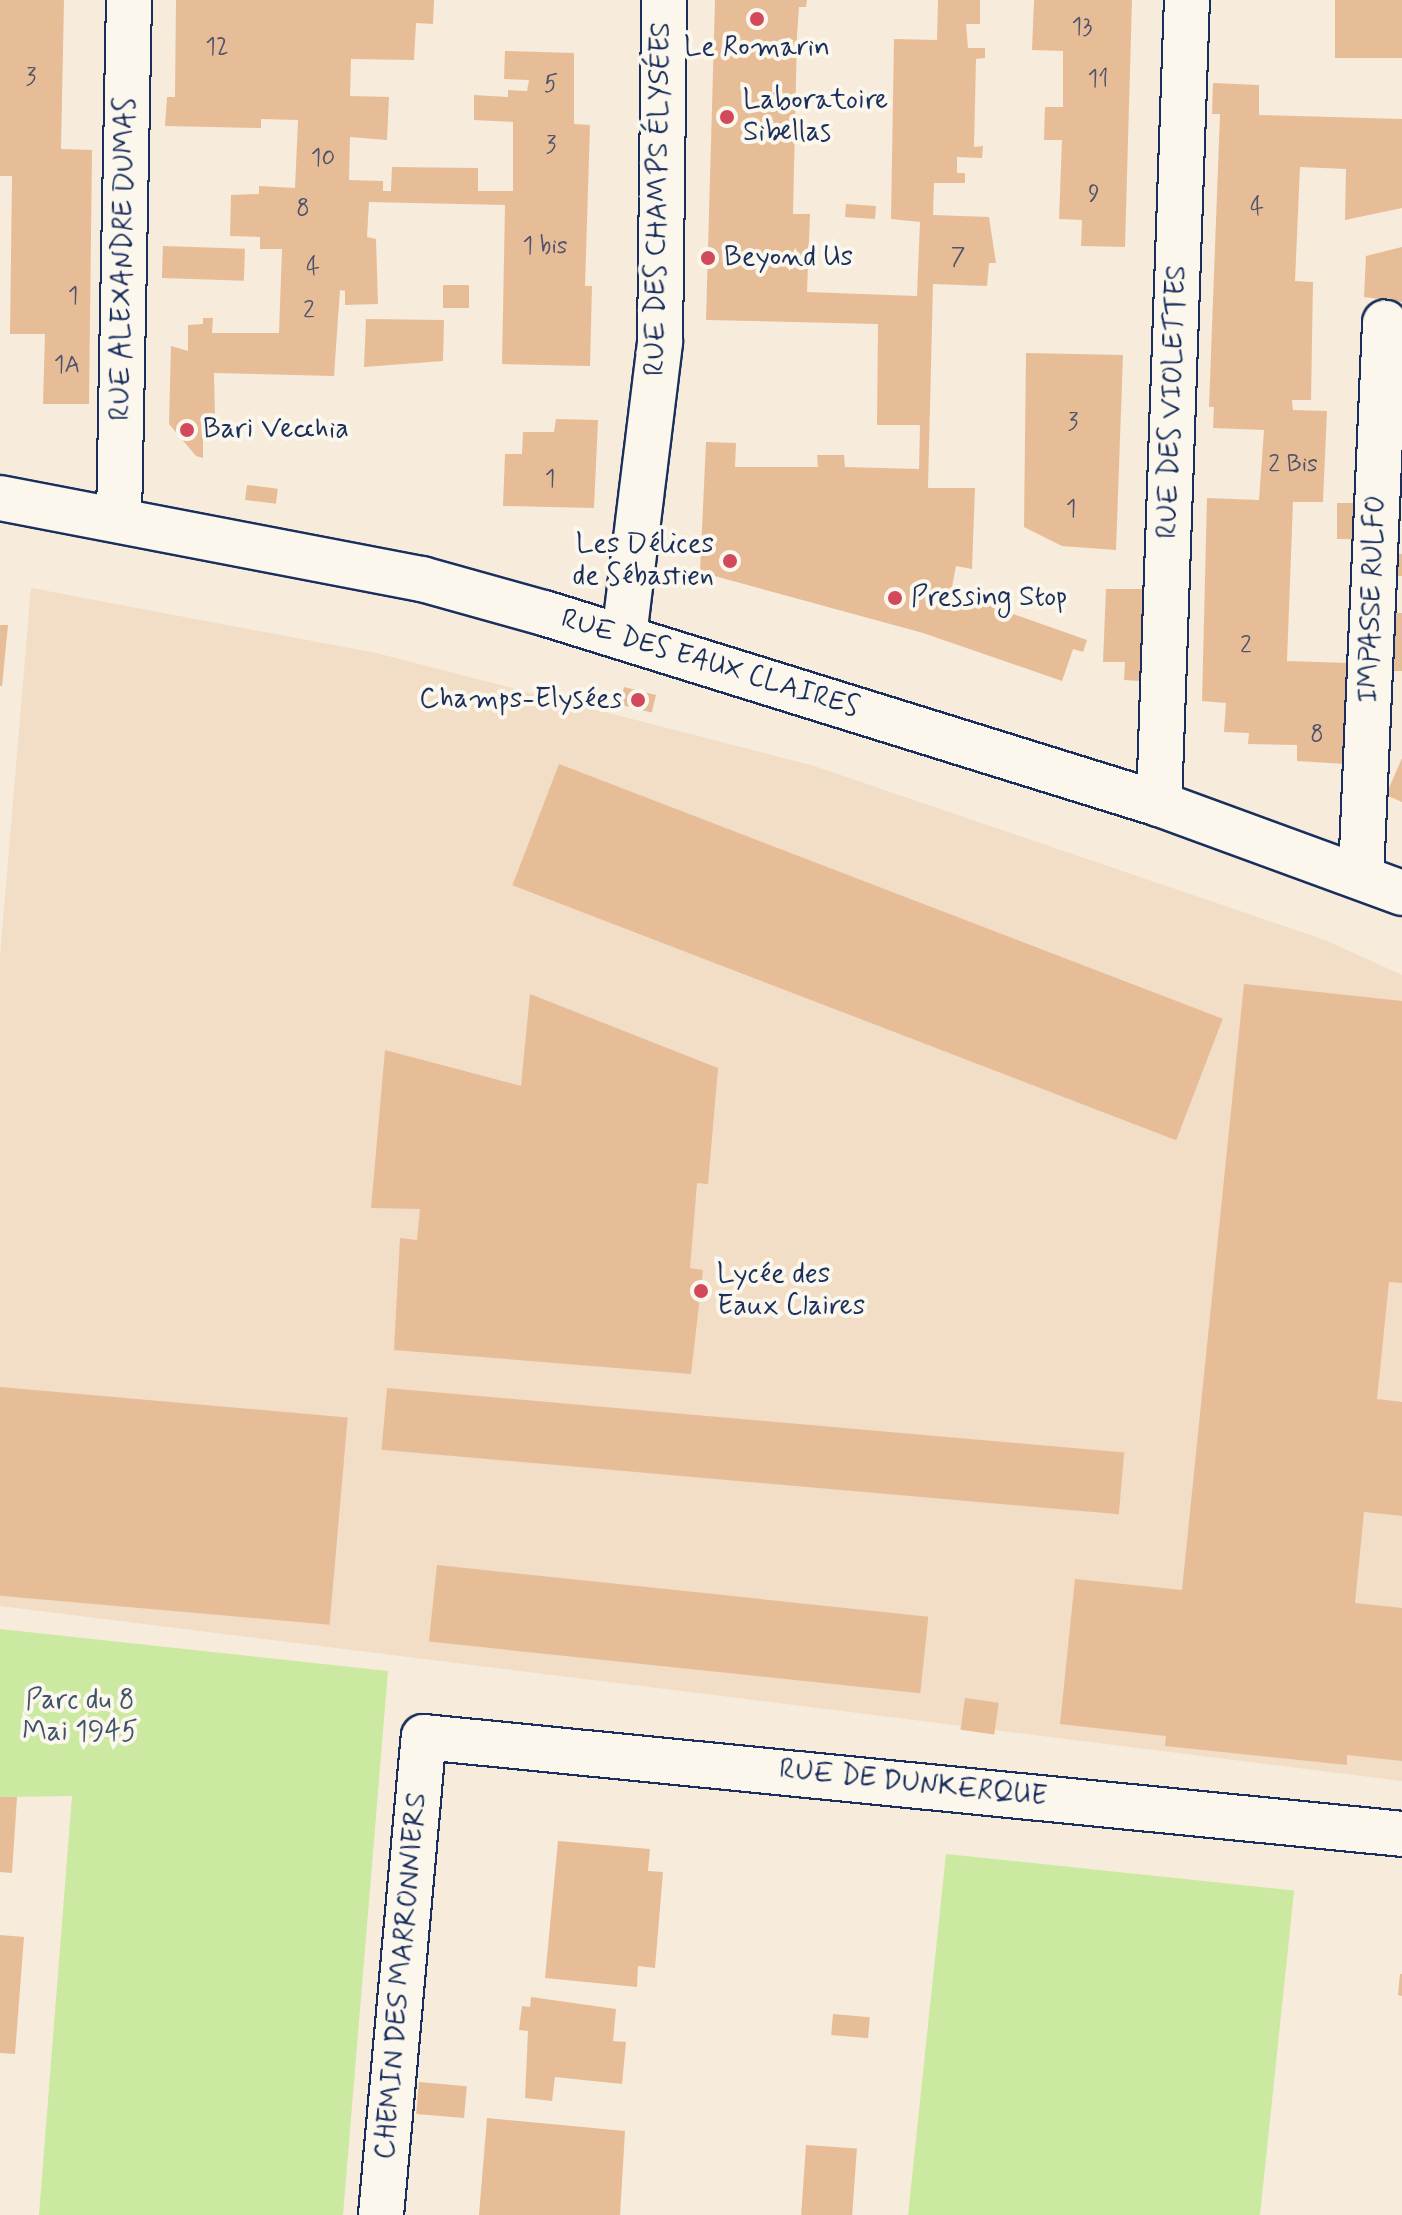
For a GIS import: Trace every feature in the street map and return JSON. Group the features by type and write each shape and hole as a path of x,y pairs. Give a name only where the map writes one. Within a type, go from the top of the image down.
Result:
{"street":[{"name":"RUE ALEXANDRE DUMAS","path":"119,519 129,0"},
{"name":"RUE DES CHAMPS ÉLYSÉES","path":"624,636 660,342 664,0"},
{"name":"RUE DES VIOLETTES","path":"1159,804 1187,0"},
{"name":"IMPASSE RULFO","path":"1361,875 1385,323"},
{"name":"RUE DES EAUX CLAIRES","path":"0,498 422,579 624,636 1159,804 1361,875 1402,893"},
{"name":"RUE DE DUNKERQUE","path":"424,1737 1402,1834"},
{"name":"CHEMIN DES MARRONNIERS","path":"381,2215 387,2112 424,1737"}],"shaded area":[{"name":"Lycée des Eaux Claires","path":"31,588 376,653 811,765 1325,940 1402,975 1402,1781 0,1606 0,956"}],"green space":[{"name":"Parc du 8 Mai 1945","path":"0,1629 388,1671 343,2215 39,2215 72,1796 0,1797"},
{"path":"946,1854 1294,1891 1260,2215 908,2215"}],"building":[{"path":"0,0 64,0 61,149 92,150 89,404 43,404 45,334 10,334 12,176 0,176"},
{"path":"176,0 434,0 433,24 416,23 414,60 351,59 350,96 389,97 387,140 350,137 349,180 383,181 383,191 391,191 392,167 478,168 478,191 513,191 513,122 474,120 474,95 508,97 508,90 527,91 529,80 504,79 505,51 574,53 574,124 590,125 585,286 592,286 590,366 502,364 505,205 369,202 367,237 376,239 378,304 345,305 345,291 340,290 334,376 214,373 215,419 203,420 203,458 196,456 169,424 171,346 188,351 188,325 203,324 203,318 213,318 212,333 279,333 282,249 260,249 260,237 230,236 231,195 259,194 259,186 295,188 298,120 261,119 261,128 165,126 167,97 175,97"},
{"path":"715,0 807,0 806,7 799,7 797,35 793,214 810,214 807,292 917,296 920,222 891,219 894,39 937,40 938,0 980,0 980,24 966,24 968,48 985,48 985,58 976,59 974,147 983,146 982,158 957,157 957,173 965,173 965,183 934,183 933,215 989,217 996,263 989,263 987,286 933,284 928,488 975,488 972,569 956,566 951,592 1087,640 1083,652 1073,649 1062,681 923,633 700,572 706,442 736,443 735,467 818,467 817,455 844,455 845,467 919,469 920,425 877,425 878,324 706,320"},
{"path":"1034,0 1132,0 1125,247 1081,246 1082,220 1059,219 1062,140 1044,140 1045,107 1063,107 1063,51 1032,50"},
{"path":"1335,0 1402,0 1402,58 1335,58"},
{"path":"1213,83 1259,85 1259,115 1402,119 1402,208 1345,220 1346,169 1300,167 1295,281 1313,282 1311,400 1292,400 1293,410 1327,411 1323,502 1293,502 1287,661 1348,663 1345,764 1297,761 1297,745 1248,744 1249,733 1224,732 1226,703 1202,701 1207,498 1259,500 1264,430 1213,428 1214,407 1209,407 1220,114 1212,114"},
{"path":"846,204 876,206 875,219 845,217"},
{"path":"163,246 245,249 244,281 162,278"},
{"path":"1402,247 1402,302 1364,297 1366,256"},
{"path":"443,285 469,285 469,308 443,308"},
{"path":"366,319 444,320 443,361 364,367"},
{"path":"1026,353 1123,355 1116,550 1062,546 1024,527"},
{"path":"556,419 598,420 594,508 503,506 505,454 522,454 523,432 554,432"},
{"path":"247,485 278,489 276,504 245,500"},
{"path":"1337,503 1359,503 1359,539 1337,539"},
{"path":"1391,553 1402,554 1402,576 1389,576"},
{"path":"1106,589 1144,589 1141,681 1124,680 1125,662 1103,662"},
{"path":"1389,613 1402,613 1402,671 1389,671"},
{"path":"0,625 8,625 2,686 0,686"},
{"name":"Champs-Elysées","path":"624,687 656,695 652,712 620,704"},
{"path":"1402,758 1402,802 1386,795"},
{"path":"559,764 1223,1019 1176,1140 512,885"},
{"path":"1244,984 1402,1001 1402,1283 1389,1282 1377,1399 1402,1402 1402,1516 1364,1512 1355,1603 1402,1608 1402,1761 1347,1755 1347,1765 1165,1746 1166,1736 1060,1724 1075,1579 1182,1590"},
{"path":"530,994 718,1068 708,1184 697,1183 690,1268 703,1270 691,1374 394,1350 400,1238 417,1240 420,1209 371,1208 385,1050 521,1086"},
{"path":"0,1387 348,1417 330,1625 0,1596"},
{"path":"387,1388 1124,1452 1119,1514 382,1450"},
{"path":"437,1565 928,1617 920,1693 429,1642"},
{"path":"965,1698 999,1703 994,1734 961,1730"},
{"path":"0,1797 17,1797 12,1873 0,1872"},
{"path":"558,1841 650,1849 648,1871 663,1872 655,1968 638,1966 637,1987 545,1978"},
{"path":"0,1935 24,1937 15,2054 0,2053"},
{"path":"1402,1974 1402,1996 1398,1995"},
{"path":"531,1997 616,2009 613,2041 626,2042 622,2084 555,2077 552,2101 525,2098 528,2031 519,2030 522,2006 530,2007"},
{"path":"833,2014 870,2017 868,2038 831,2035"},
{"path":"419,2082 467,2086 464,2118 416,2114"},
{"path":"487,2118 625,2131 620,2215 479,2215"},
{"path":"806,2145 857,2149 852,2215 801,2215"}],"place":[{"name":"Le Romarin","path":"757,19"},
{"name":"Laboratoire Sibellas","path":"727,117"},
{"name":"Beyond Us","path":"708,258"},
{"name":"Bari Vecchia","path":"187,430"},
{"name":"Les Délices de Sébastien","path":"730,561"},
{"name":"Pressing Stop","path":"895,598"},
{"name":"Champs-Elysées","path":"638,700"},
{"name":"Lycée des Eaux Claires","path":"701,1291"}]}
